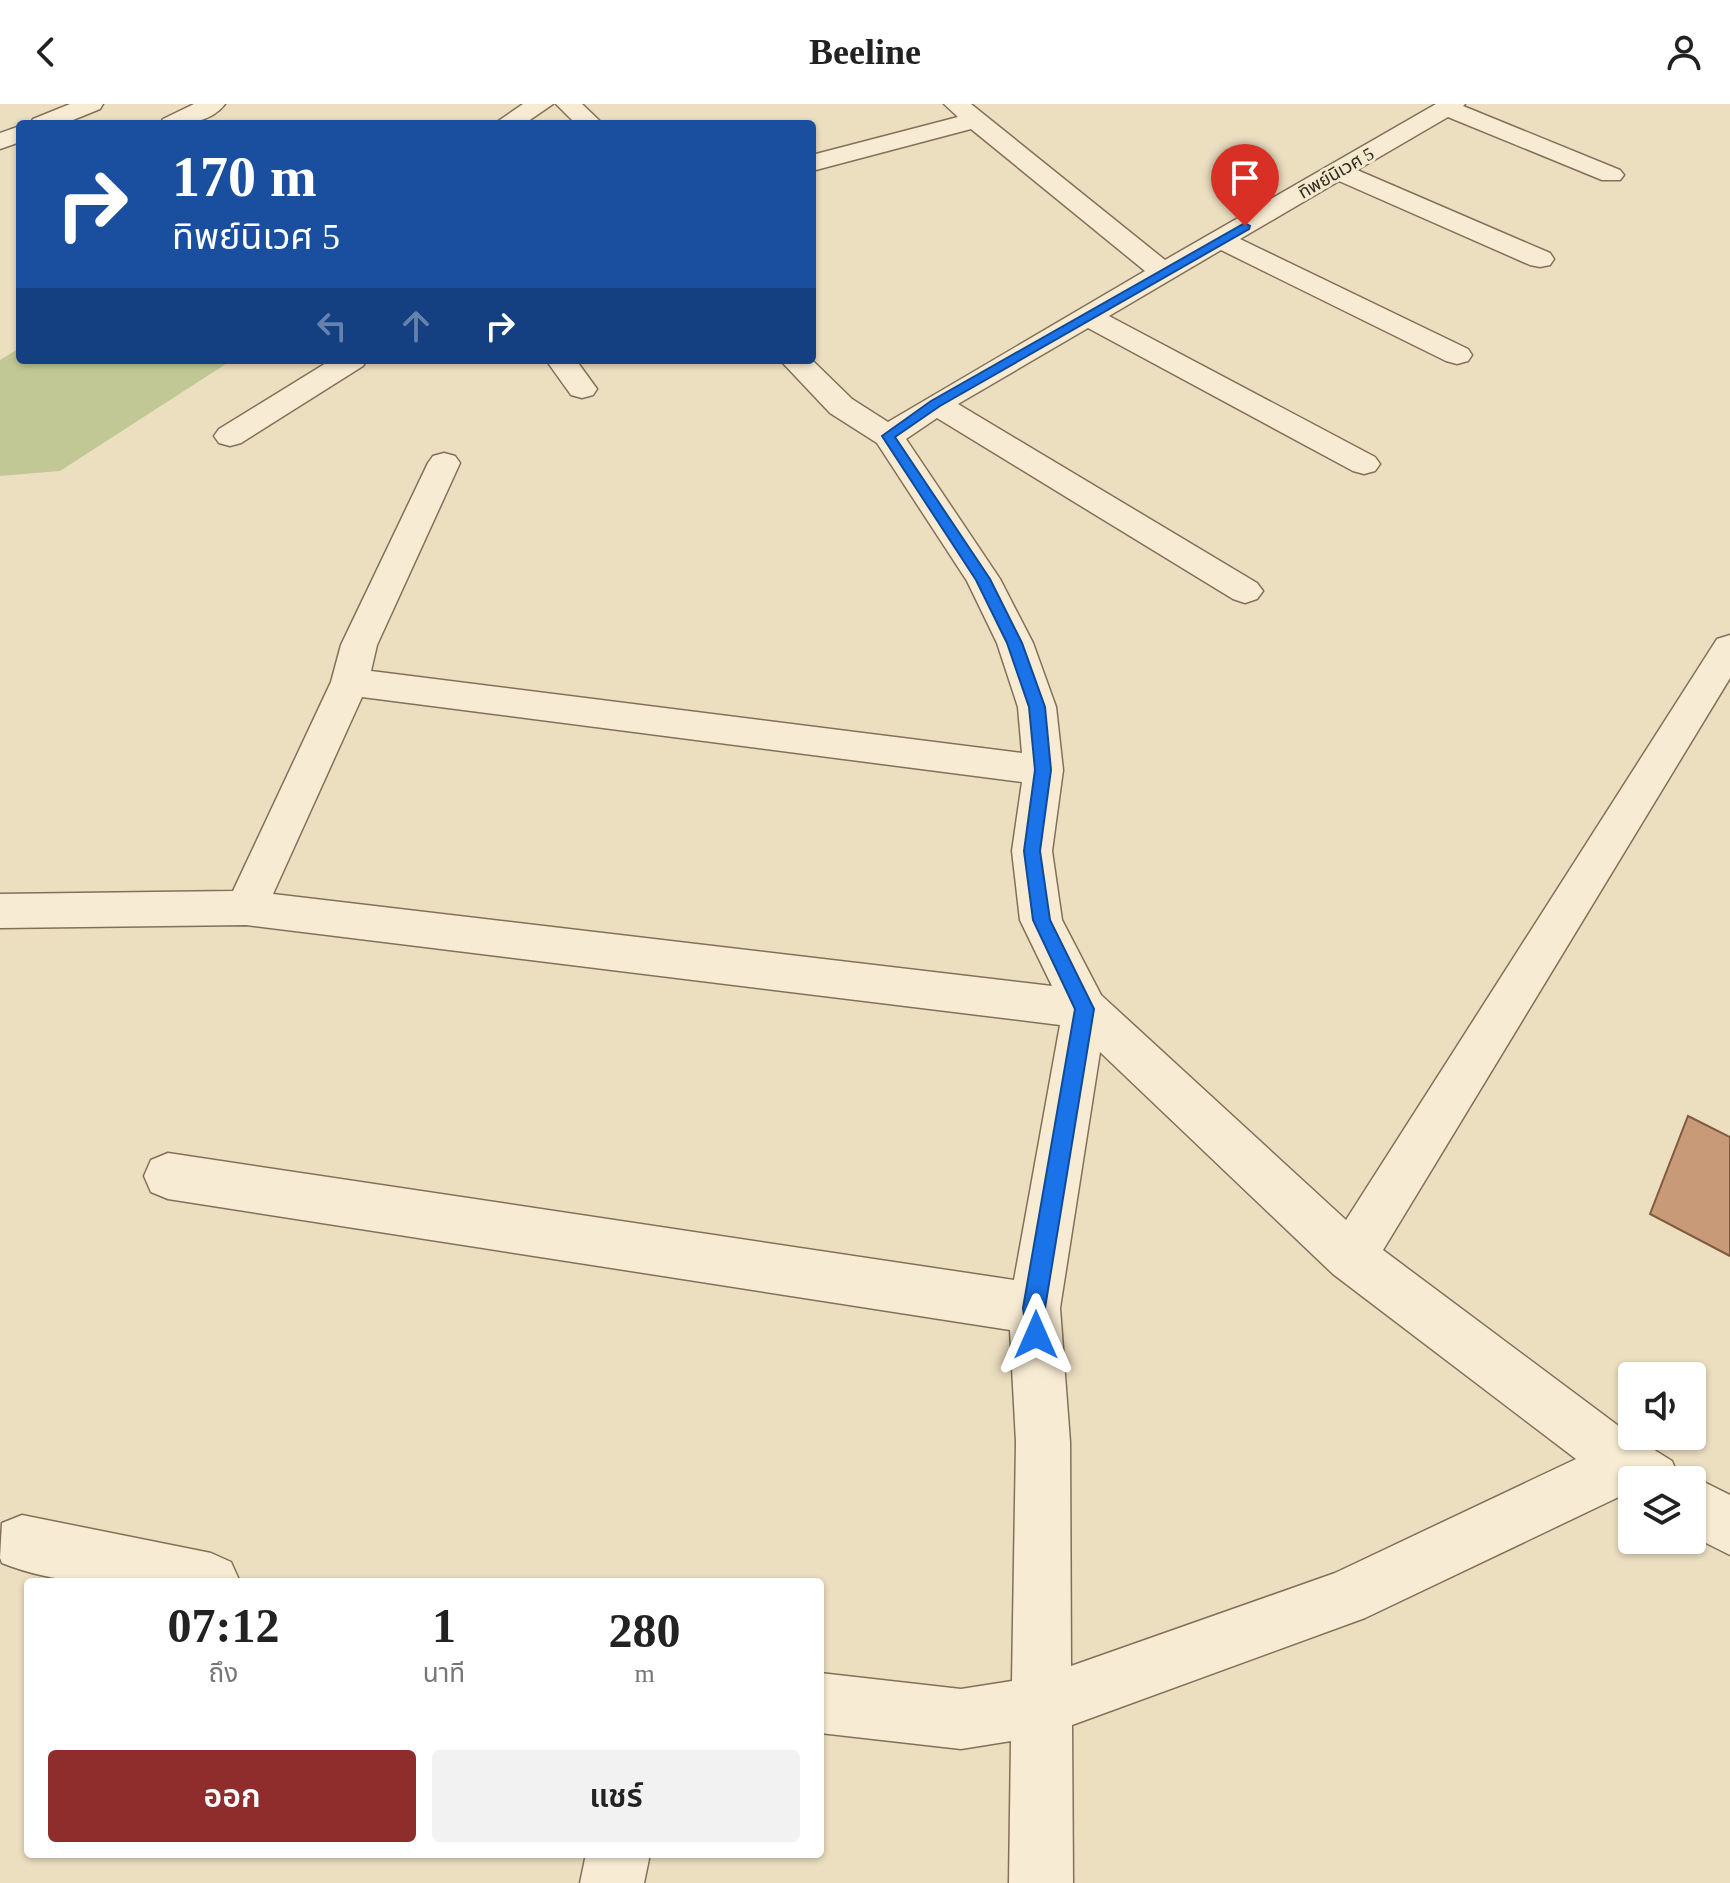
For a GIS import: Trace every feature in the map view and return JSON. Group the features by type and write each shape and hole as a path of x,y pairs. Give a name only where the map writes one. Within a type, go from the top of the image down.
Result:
{"street":[{"path":"52,120 91,104"},
{"path":"180,120 213,104"},
{"path":"513,120 541,104"},
{"path":"568,104 586,120"},
{"path":"1449,106 1611,175"},
{"name":"ทิพย์นิเวศ 5","path":"888,436 936,404 1449,106"},
{"path":"816,162 966,112 1163,272"},
{"path":"1338,171 1540,259"},
{"path":"1221,240 1457,355"},
{"path":"1087,316 1364,464"},
{"path":"230,436 346,364"},
{"path":"564,364 582,389"},
{"path":"799,364 841,406 888,436 983,579 1015,643 1037,707 1043,770 1032,851 1041,920 1085,1009 1351,1257 1632,1466"},
{"path":"936,404 1245,591"},
{"path":"246,908 350,682 359,645 444,463"},
{"path":"1351,1257 1730,648"},
{"path":"350,682 1043,770"},
{"path":"0,911 246,908 1085,1009"},
{"path":"1041,1883 1043,1442 1034,1308 1085,1009"},
{"path":"168,1176 1034,1308"},
{"path":"824,1703 961,1719 1040,1707 1345,1598 1618,1481"},
{"path":"1706,1512 1730,1527"},
{"path":"22,1543 192,1578"},
{"path":"612,1883 617,1858"}],"green space":[{"path":"16,350 16,364 226,364 60,471 0,476 0,360"}],"building":[{"path":"1688,1116 1730,1137 1730,1256 1650,1214"}],"route":[{"path":"1036,1335 1034,1308 1085,1009 1041,920 1032,851 1043,770 1037,707 1015,643 983,579 888,436 936,404 1245,226"}]}
